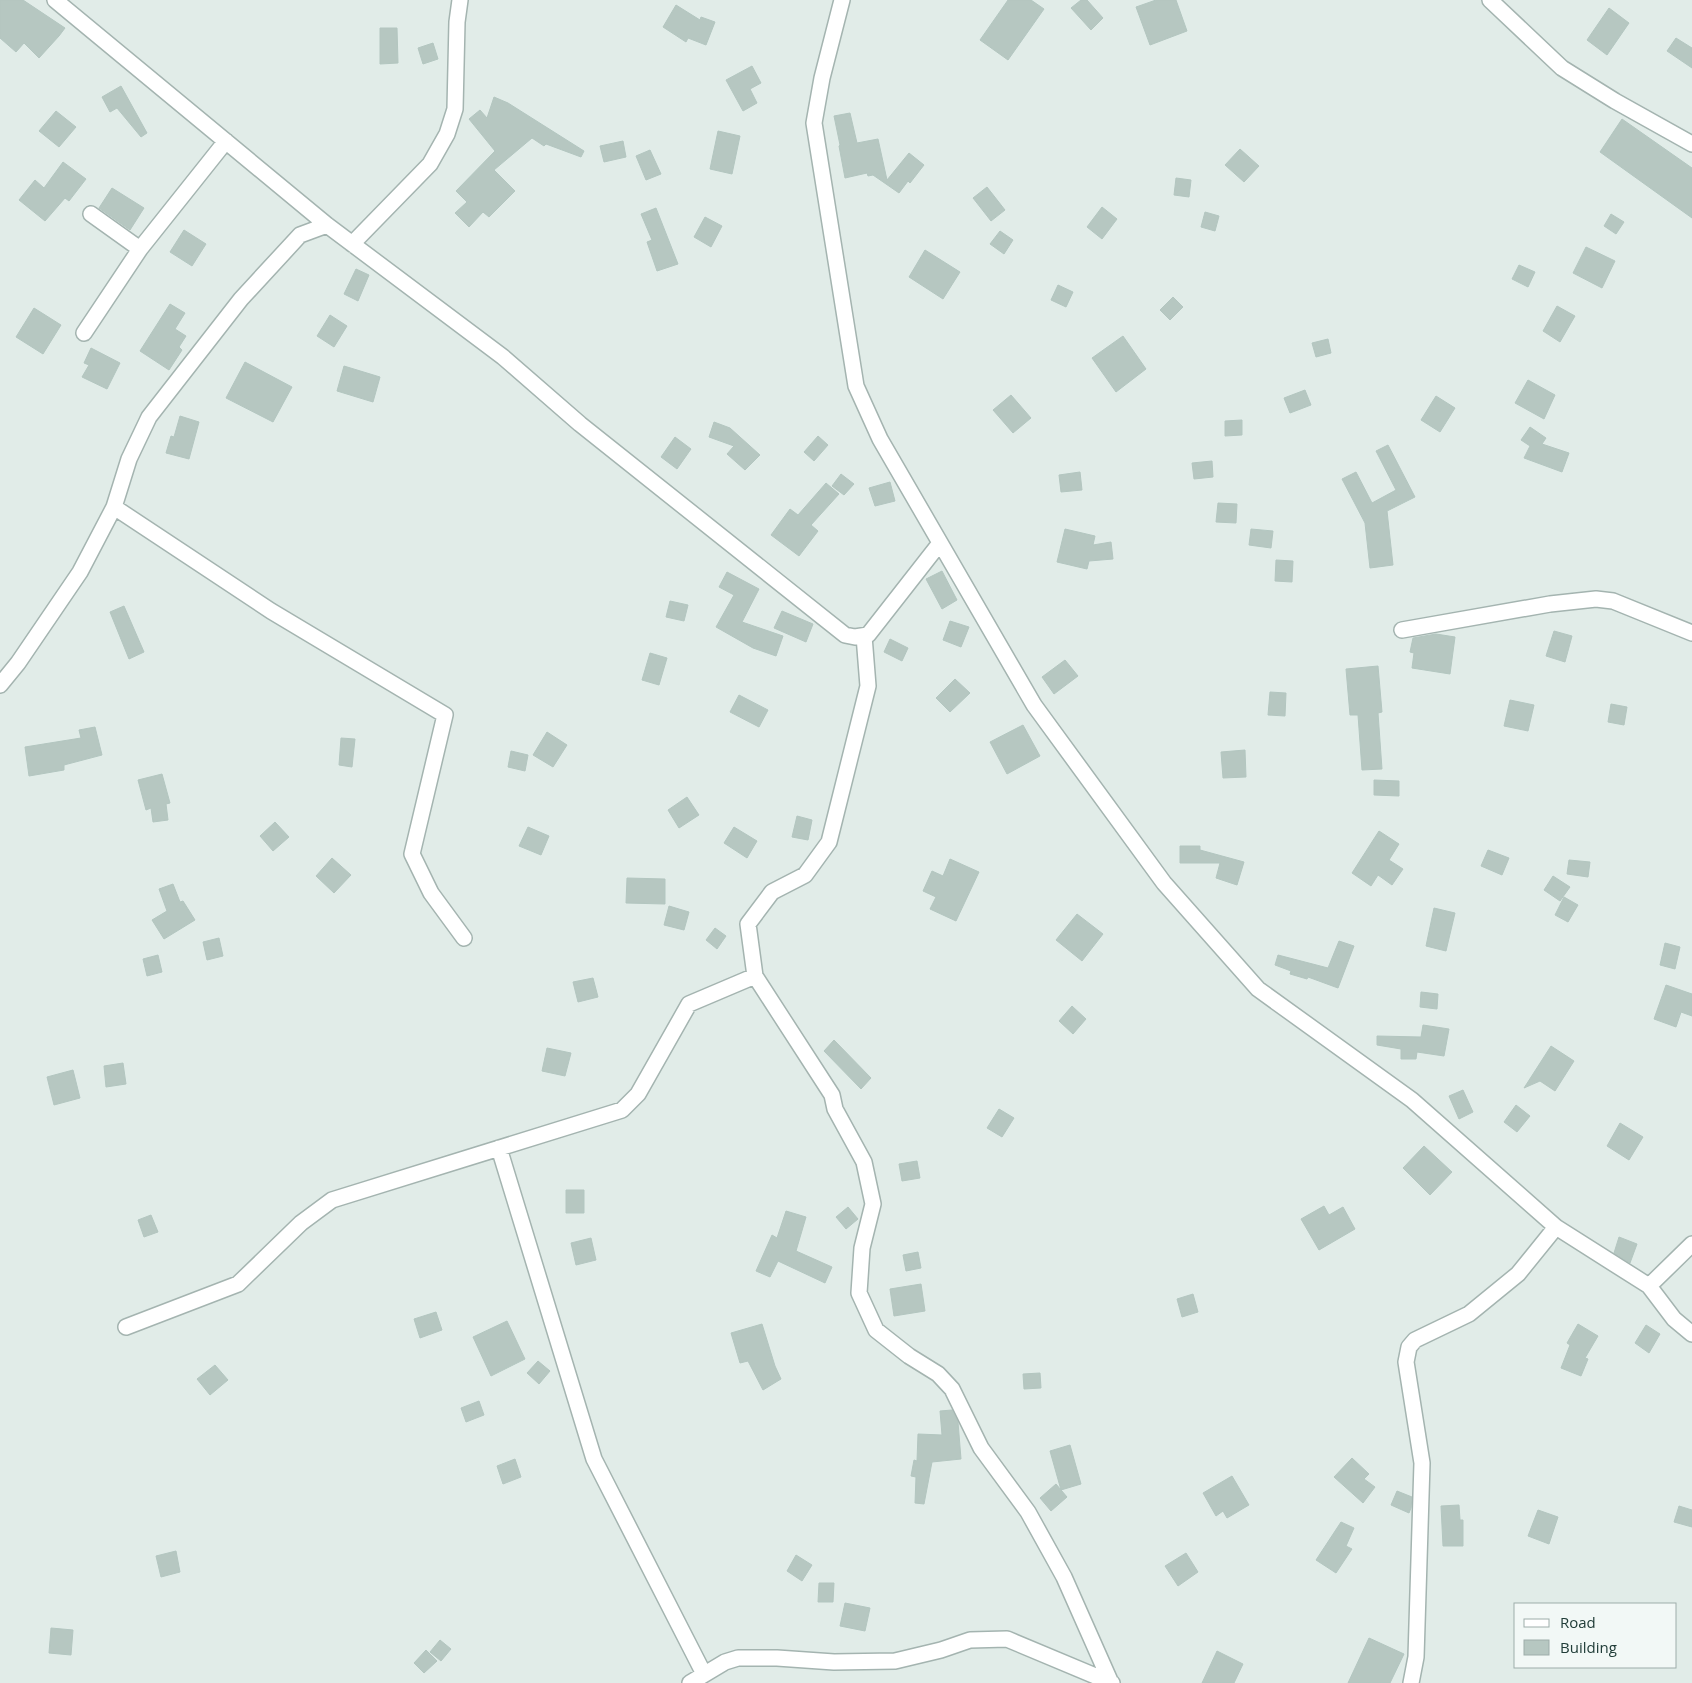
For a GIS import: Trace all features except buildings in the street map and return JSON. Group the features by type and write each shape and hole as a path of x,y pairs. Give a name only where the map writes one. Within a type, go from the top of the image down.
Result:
{"street":[{"path":"55,0 327,225 503,357 580,424 845,635 855,637 868,635 940,543"},
{"path":"352,244 430,164 447,134 455,109 457,22 460,0"},
{"path":"842,0 822,78 814,123 856,386 880,439 1034,706 1164,883 1258,989 1412,1100 1556,1227 1648,1286 1674,1319 1692,1334"},
{"path":"1490,0 1562,68 1615,101 1692,144"},
{"path":"84,333 140,249 226,141"},
{"path":"91,214 140,249"},
{"path":"0,685 18,663 80,572 114,507 129,459 149,417 241,299 300,235 327,225"},
{"path":"114,507 272,611 445,715 412,854 431,893 464,938"},
{"path":"1402,630 1550,604 1596,599 1613,601 1692,634"},
{"path":"864,636 868,686 829,842 805,875 772,892 748,924 755,976 832,1095 835,1109 864,1162 873,1204 862,1248 859,1293 876,1330 909,1356 938,1374 952,1389 981,1448 1028,1512 1064,1578 1112,1683"},
{"path":"126,1327 238,1284 301,1223 332,1200 622,1110 638,1094 689,1004 755,976"},
{"path":"499,1148 594,1459 704,1674"},
{"path":"1411,1683 1416,1657 1422,1463 1406,1362 1409,1346 1415,1340 1469,1314 1490,1297 1518,1274 1556,1227"},
{"path":"1648,1286 1692,1244"},
{"path":"690,1683 725,1662 738,1658 777,1658 834,1662 894,1661 941,1650 970,1640 1007,1640 1112,1683"}]}
